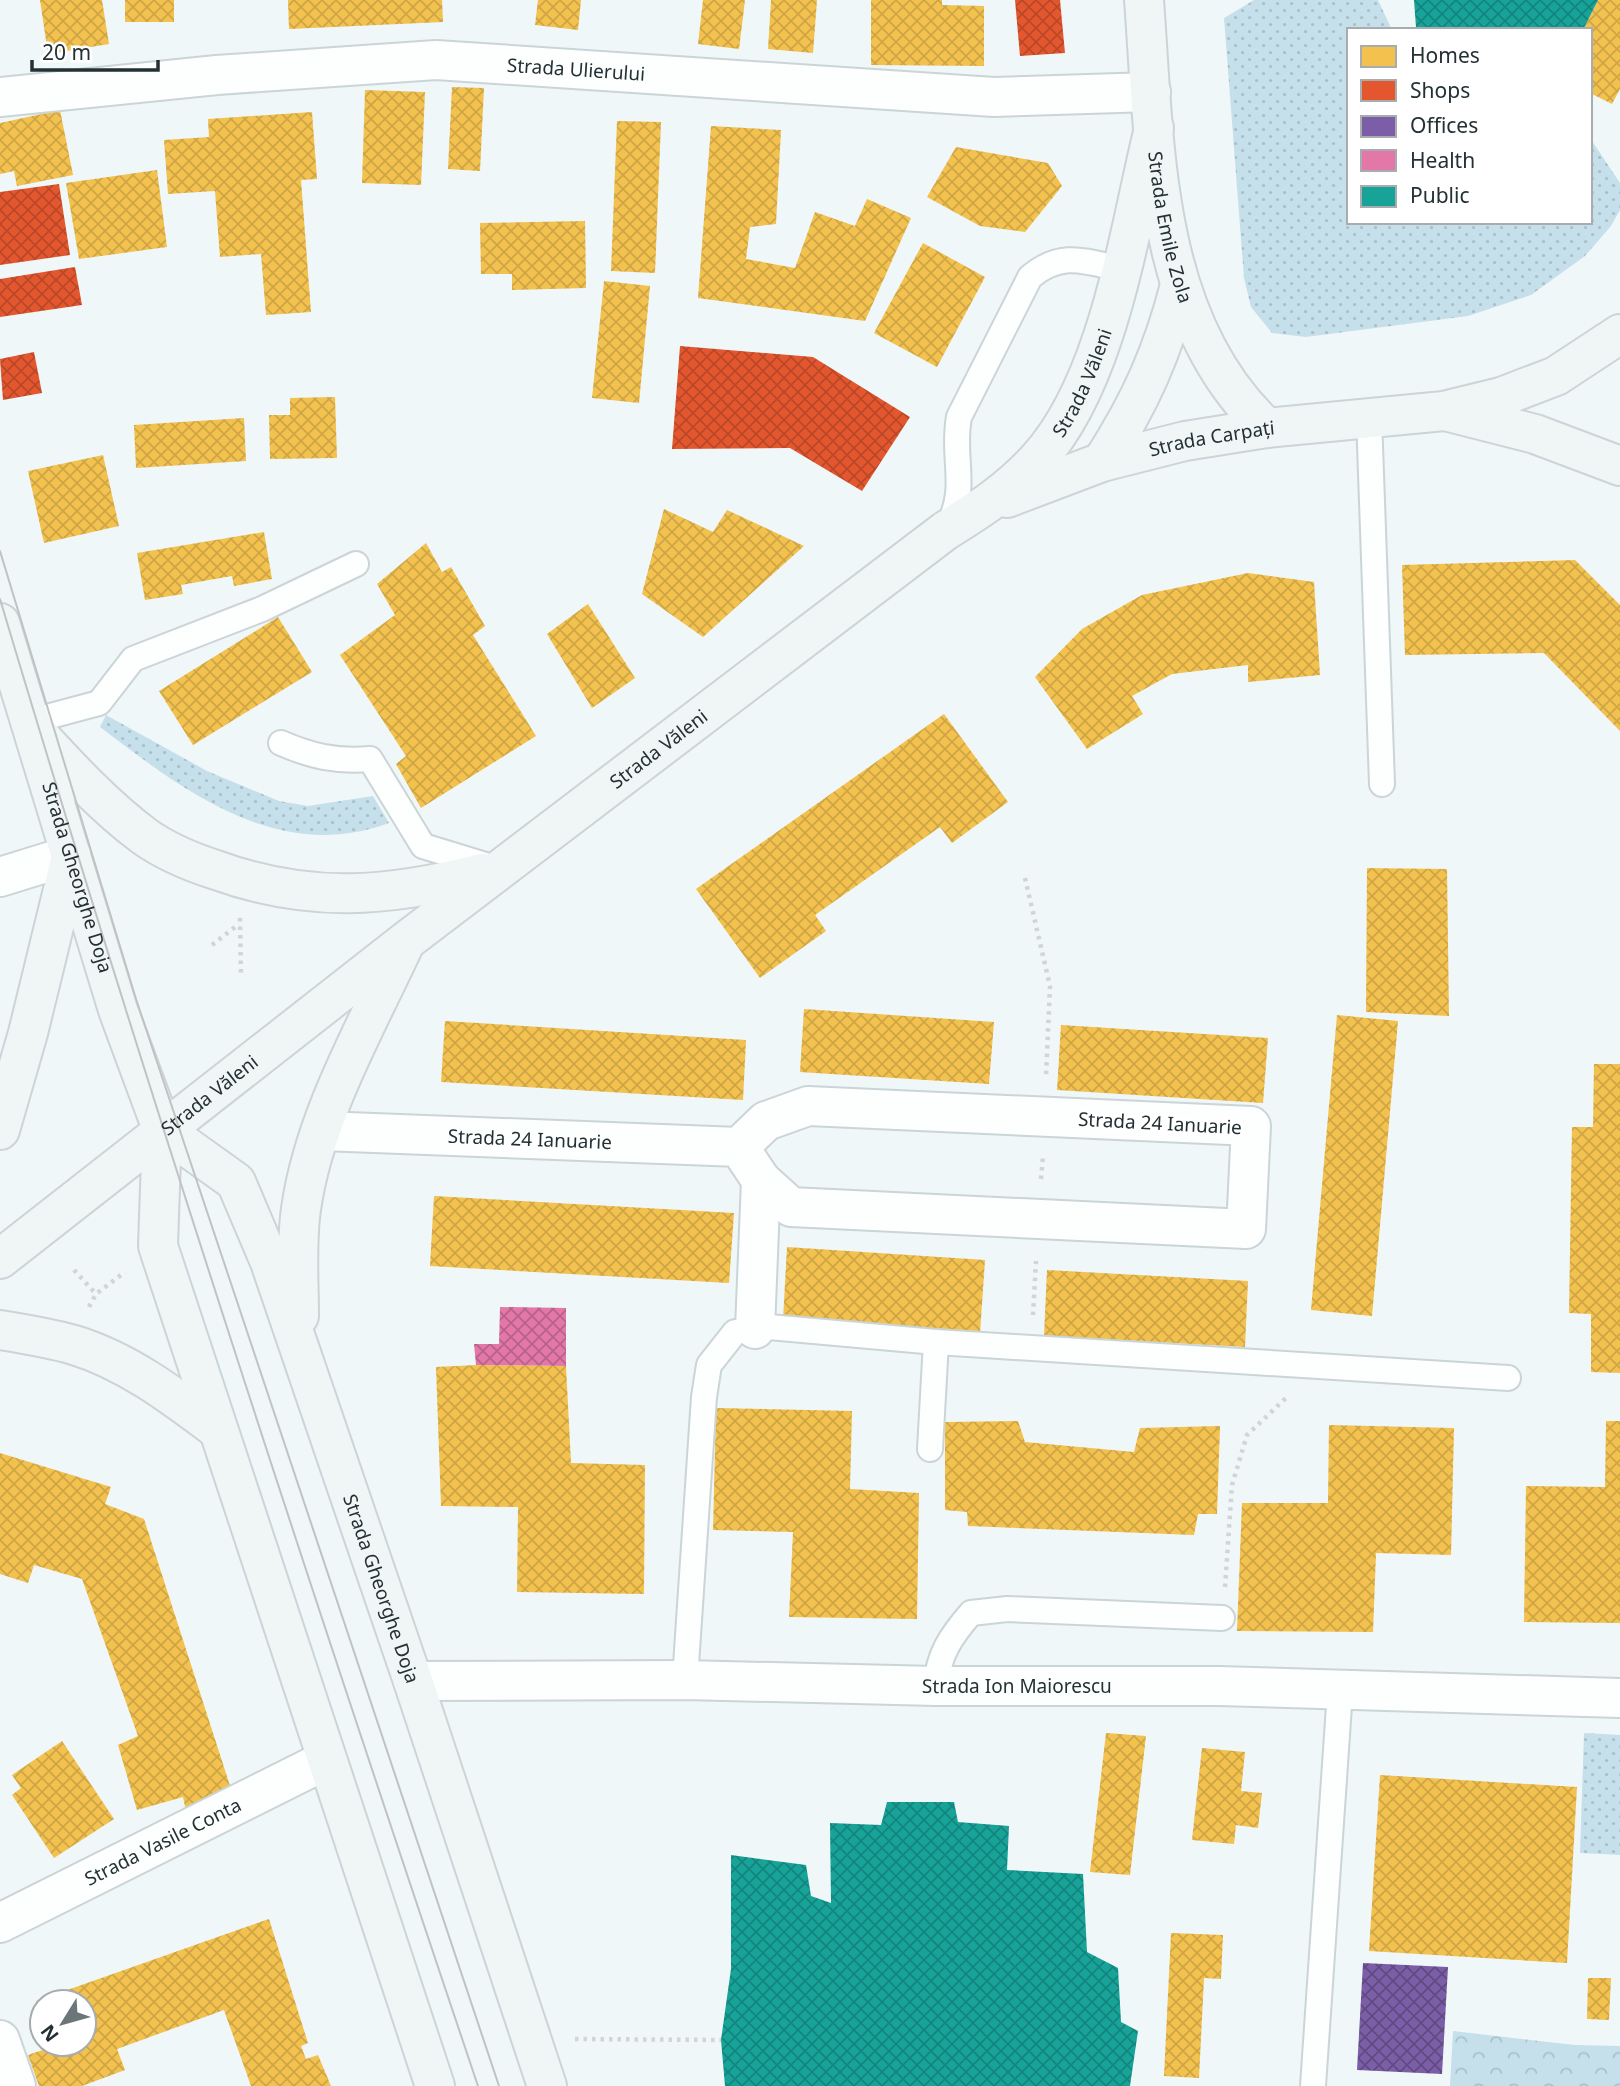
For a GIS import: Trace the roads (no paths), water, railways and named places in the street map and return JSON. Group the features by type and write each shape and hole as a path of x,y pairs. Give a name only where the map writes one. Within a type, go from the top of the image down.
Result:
{"main road":[{"name":"Strada Emile Zola","path":"1144,0 1152,110 1167,231 1180,285 1220,374 1246,409 1267,428"},
{"name":"Strada Văleni","path":"0,1259 162,1129 499,869 945,531 988,505 1031,467 1060,430 1081,391 1096,354 1121,269 1152,110"},
{"path":"1102,461 1134,412 1149,381 1166,340 1180,285"},
{"name":"Strada Carpați","path":"988,505 1102,461 1185,441 1267,428 1444,411 1501,397 1556,376 1620,334"},
{"name":"Strada Carpați","path":"1444,411 1535,434 1620,466"},
{"name":"Strada Gheorghe Doja","path":"0,623 118,1010 162,1129 158,1246 435,2086"},
{"path":"28,722 101,800 145,837 191,862 246,881 293,892 363,894 426,887 499,869"},
{"path":"0,1130 29,1033 71,855"},
{"path":"300,1346 301,1209 322,1131 406,941"},
{"name":"Strada Gheorghe Doja","path":"162,1129 236,1182 270,1262 414,1681 547,2086"},
{"path":"0,1330 76,1345 126,1367 217,1429"}],"street":[{"name":"Strada Ulierului","path":"0,97 217,75 436,60 1152,110"},
{"path":"0,877 71,855"},
{"name":"Strada 24 Ianuarie","path":"322,1131 739,1147 766,1121 808,1106 1251,1126 1246,1230 791,1207 761,1180 739,1147"},
{"path":"755,1329 761,1180"},
{"name":"Strada Ion Maiorescu","path":"414,1681 685,1680 936,1686 1219,1686 1620,1698"},
{"name":"Strada Vasile Conta","path":"0,1923 326,1760"},
{"path":"0,2040 16,2086"}],"lane":[{"path":"945,531 957,512 960,498 955,437 959,417 1030,277 1046,263 1059,260 1121,269"},
{"path":"1369,417 1382,784"},
{"path":"28,722 99,703 133,659 262,609 356,564"},
{"path":"281,743 316,758 370,760 423,846 499,869"},
{"path":"685,1680 704,1397 709,1365 735,1332 769,1327 936,1342 1508,1378"},
{"path":"930,1448 936,1342"},
{"path":"936,1686 938,1665 950,1637 971,1613 1007,1609 1222,1618"},
{"path":"1313,2086 1340,1691"}],"tram line":[{"path":"0,551 136,999 499,2086"},
{"path":"0,599 114,973 233,1345 478,2086"}]}
